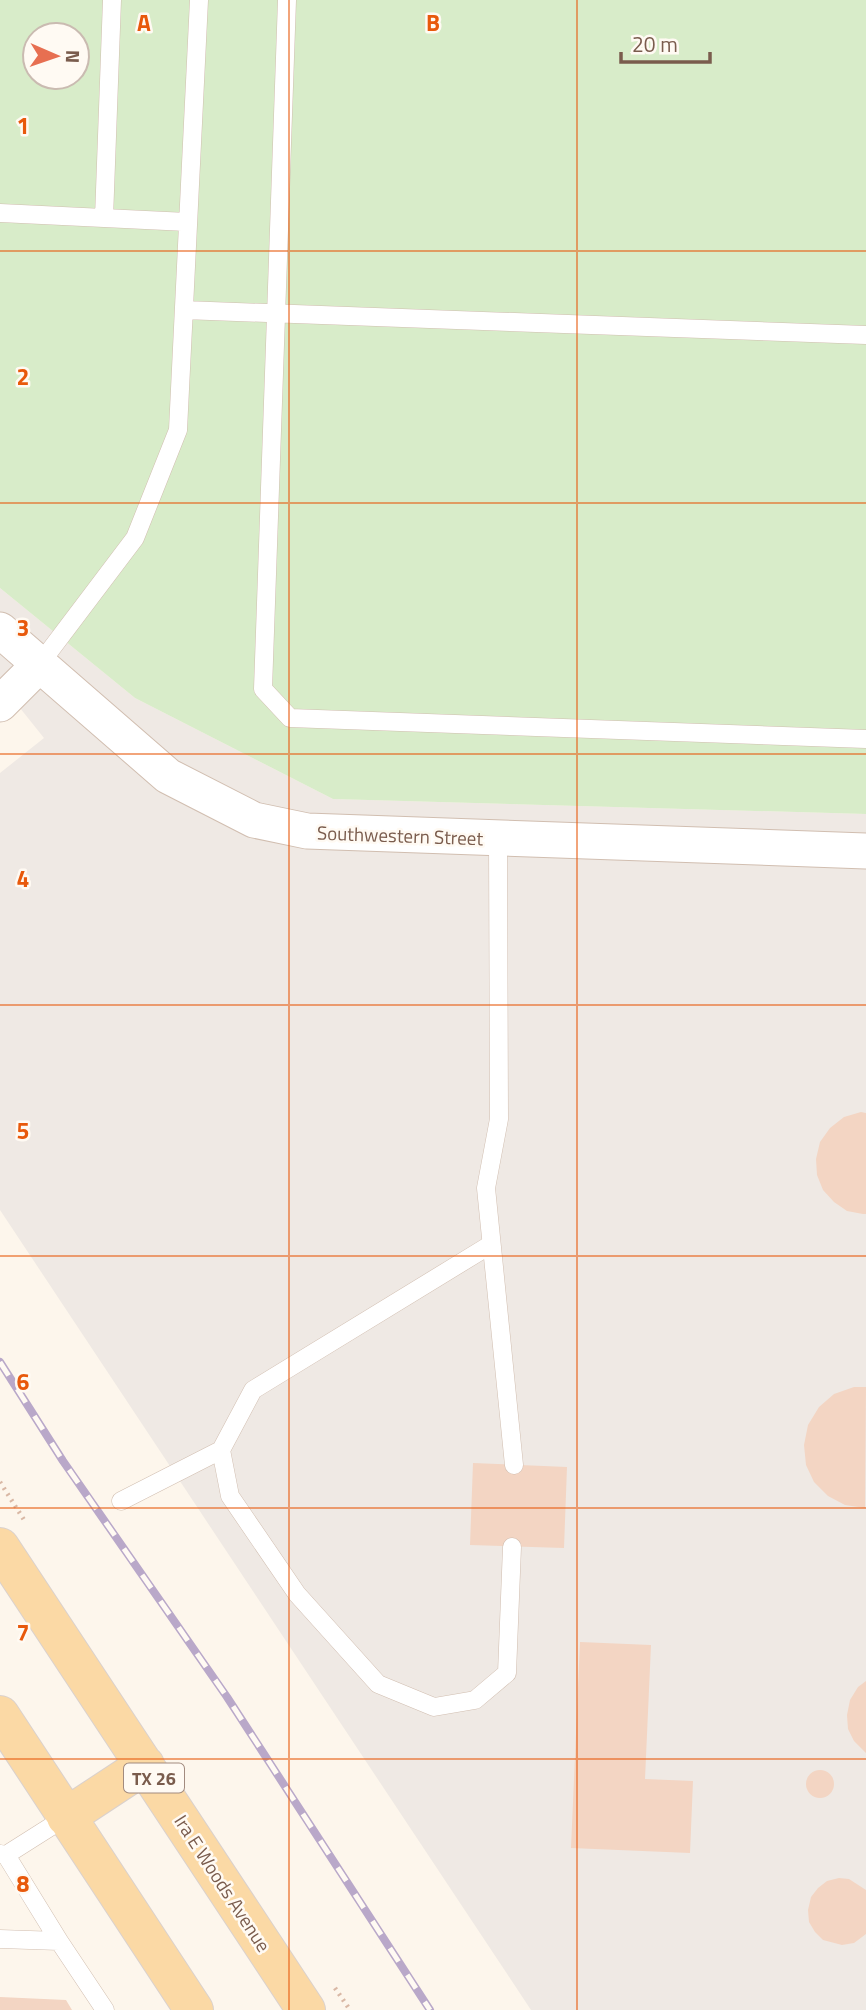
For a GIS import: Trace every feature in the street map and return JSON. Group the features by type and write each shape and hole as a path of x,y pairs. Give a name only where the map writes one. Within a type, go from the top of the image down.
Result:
{"main road":[{"name":"Ira E Woods Avenue","path":"0,1547 306,2010"},
{"path":"0,1715 194,2010"},
{"path":"66,1817 145,1765"}],"street":[{"name":"Southwestern Street","path":"0,630 169,776 254,820 307,831 866,851"},
{"path":"0,705 38,665"}],"lane":[{"path":"104,219 112,0"},
{"path":"38,665 135,538 178,430 199,0"},
{"path":"287,0 263,689 290,718 866,739"},
{"path":"0,213 187,222"},
{"path":"184,310 866,335"},
{"path":"498,838 499,1119 486,1188 514,1465"},
{"path":"121,1501 221,1450 253,1390 490,1245"},
{"path":"221,1450 230,1496 297,1594 378,1684 434,1707 475,1700 508,1673 512,1547"},
{"path":"66,1817 3,1855 105,2010"},
{"path":"0,1939 59,1941"}],"shaded area":[{"path":"0,588 135,698 333,799 866,814 866,2010 531,2010 0,1210 0,773 44,738 0,683"}],"green space":[{"path":"0,0 866,0 866,814 333,799 135,698 0,588"}],"building":[{"path":"866,1113 866,1214 847,1211 823,1190 817,1175 816,1159 820,1142 830,1128 844,1117"},
{"path":"854,1387 866,1387 865,1508 845,1505 828,1496 814,1482 806,1465 804,1445 808,1425 819,1407 834,1394"},
{"path":"473,1463 567,1467 564,1548 470,1545"},
{"path":"580,1642 651,1645 645,1779 693,1781 690,1853 571,1848"},
{"path":"866,1681 866,1753 854,1741 848,1729 847,1715 850,1700 858,1687"},
{"path":"820,1770 830,1774 834,1784 830,1794 820,1798 810,1794 806,1784 810,1774"},
{"path":"849,1879 866,1890 866,1934 854,1943 842,1945 823,1940 815,1932 809,1922 808,1910 811,1897 818,1888 827,1881"},
{"path":"0,1997 66,2000 72,2010 0,2010"}],"railway":[{"path":"0,1362 63,1461 227,1697 430,2010"}]}
